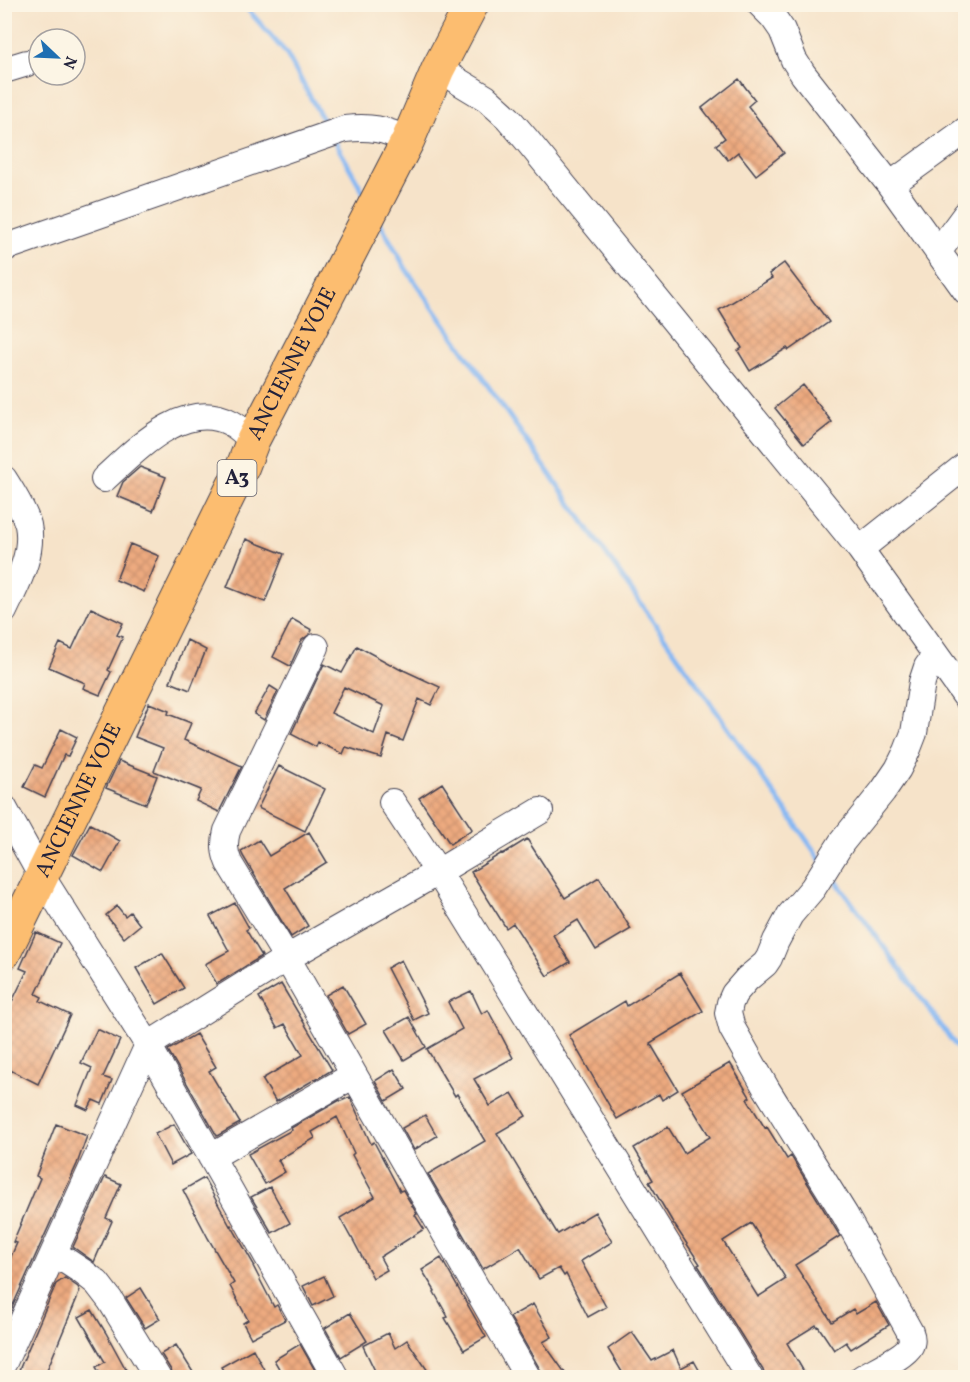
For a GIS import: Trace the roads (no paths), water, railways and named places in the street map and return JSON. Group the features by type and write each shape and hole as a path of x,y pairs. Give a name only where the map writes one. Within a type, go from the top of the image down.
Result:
{"main road":[{"name":"ANCIENNE VOIE","path":"4,953 243,466 253,440 408,141 438,69 472,4"}],"street":[{"path":"760,4 773,16 782,30 794,60 803,74 890,185 966,291"},
{"path":"438,69 486,98 526,139 860,549 966,697"},
{"path":"4,248 345,129 369,128 388,131 408,141"},
{"path":"890,185 966,130"},
{"path":"938,252 966,214"},
{"path":"104,479 156,434 176,423 192,418 222,419 233,423 253,440"},
{"path":"860,549 966,465"},
{"path":"4,478 28,524 30,543 24,567 4,611"},
{"path":"316,647 227,831 224,841 225,851 229,863 287,958 528,1377"},
{"path":"862,1377 908,1350 912,1339 910,1332 845,1215 765,1088 732,1028 728,1013 734,994 770,958 790,915 813,888 842,843 884,791 898,769 914,733 927,667 935,656"},
{"path":"392,802 438,872 750,1377"},
{"path":"4,808 42,877 148,1045 336,1377"},
{"path":"4,1362 148,1045 287,958 540,811"},
{"path":"212,1157 354,1074"},
{"path":"54,1253 97,1283 158,1377"}],"waterway":[{"path":"243,4 286,53 328,129"},
{"path":"334,140 366,197"},
{"path":"379,221 406,269 822,862"},
{"path":"831,874 966,1060"}]}
